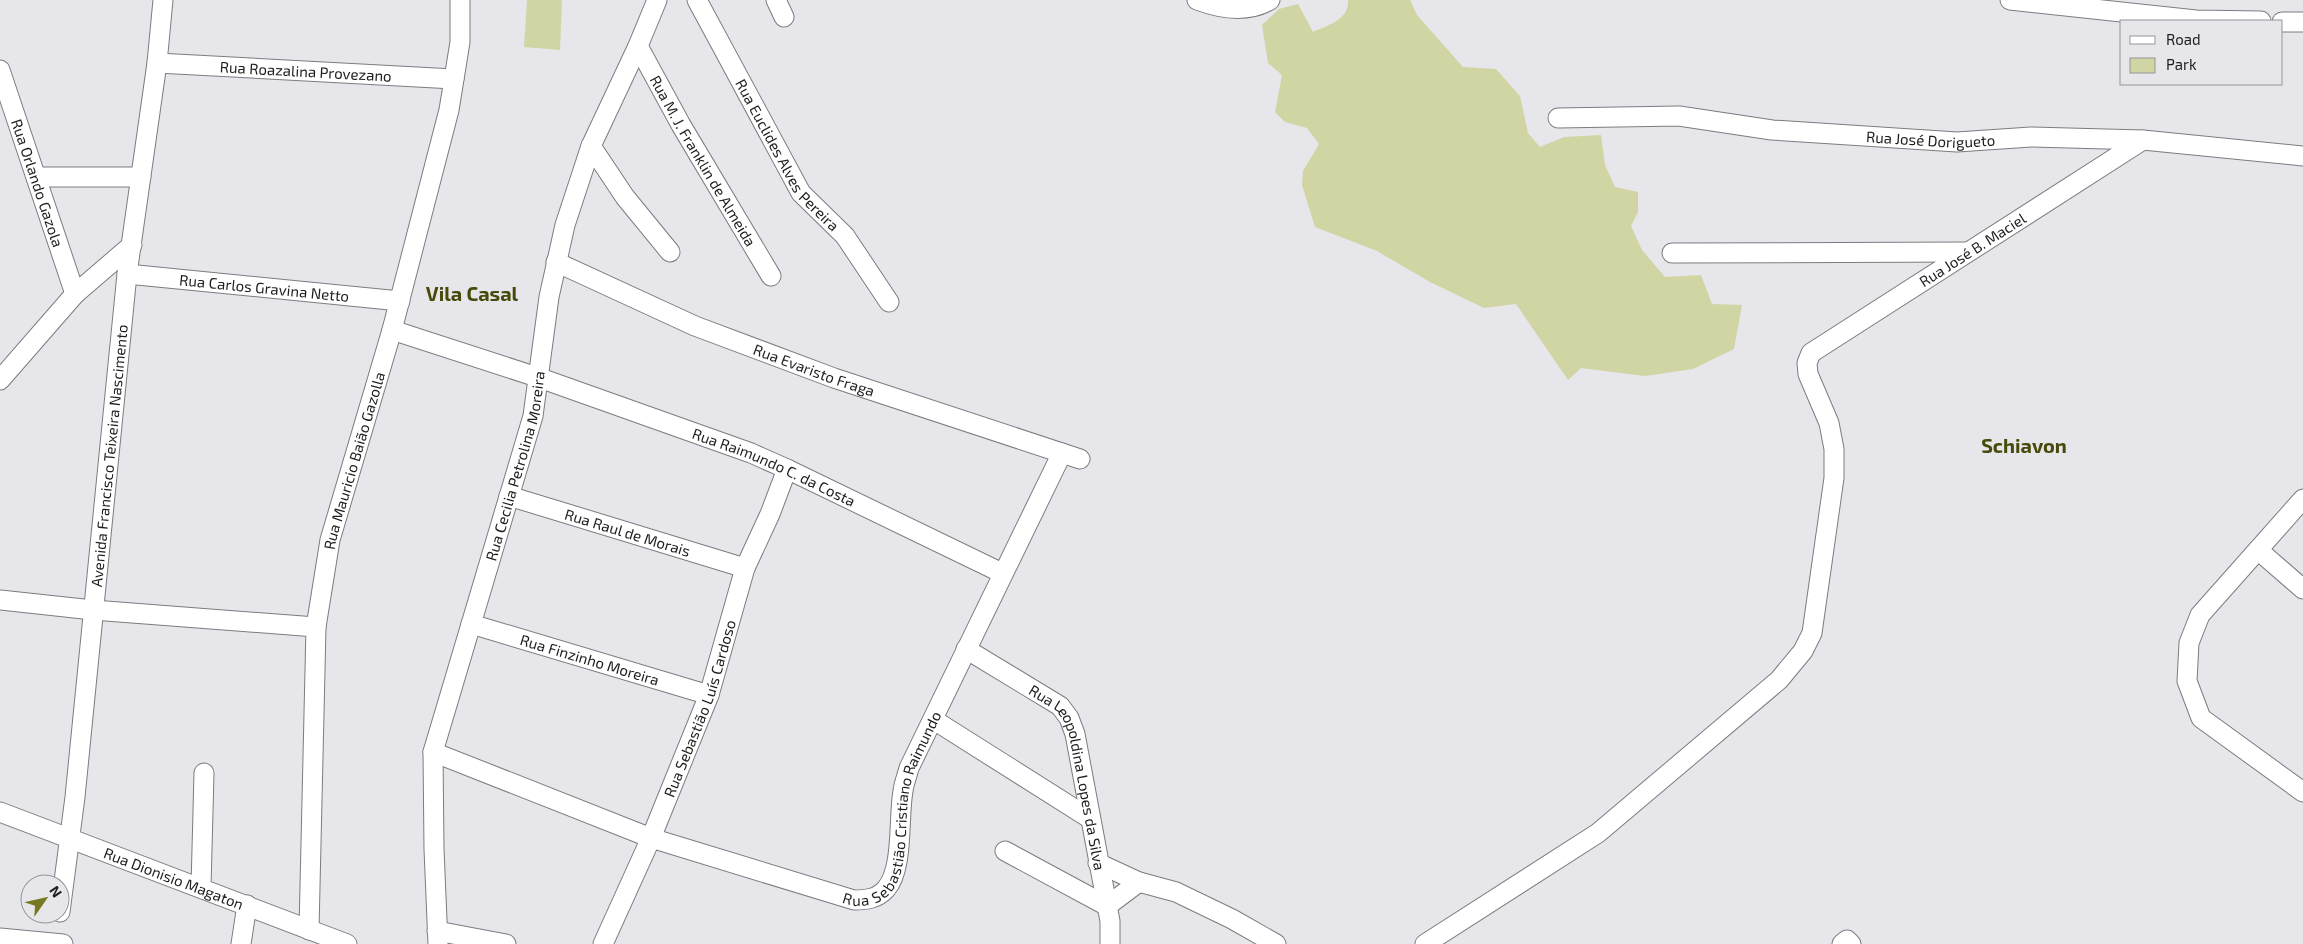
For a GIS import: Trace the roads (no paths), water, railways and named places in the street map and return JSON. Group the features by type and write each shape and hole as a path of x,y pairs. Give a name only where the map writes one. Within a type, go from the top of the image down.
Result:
{"street":[{"name":"Avenida Francisco Teixeira Nascimento","path":"65,874 127,274 157,63 163,0"},
{"name":"Rua Mauricio Baião Gazolla","path":"309,930 316,627 330,540 392,330 449,110 460,42 460,0"},
{"name":"Rua Cecilia Petrolina Moreira","path":"438,937 433,752 533,416 540,378 542,343 556,262 573,199 591,146 638,46 657,0"},
{"name":"Rua Euclides Alves Pereira","path":"697,0 801,193 845,236 889,302"},
{"path":"776,0 784,17"},
{"path":"1197,0 1216,8 1257,8 1270,0"},
{"path":"2010,0 2196,20"},
{"path":"2283,22 2303,22"},
{"name":"Rua M. J. Franklin de Almeida","path":"638,46 681,125 771,276"},
{"name":"Rua Roazalina Provezano","path":"157,63 454,78"},
{"name":"Rua Orlando Gazola","path":"0,70 75,294"},
{"name":"Rua José Dorigueto","path":"1558,118 1679,116 1772,130 1956,142 2031,136 2143,140 2303,156"},
{"name":"Rua José B. Maciel","path":"1425,944 1598,832 1779,680 1804,651 1812,633 1834,478 1834,449 1829,423 1808,374 1807,363 1812,353 1966,252 2143,140"},
{"path":"591,146 624,197 670,252"},
{"path":"36,177 141,177"},
{"path":"0,380 75,294 132,245"},
{"path":"1672,253 1966,252"},
{"name":"Rua Evaristo Fraga","path":"556,262 704,329 834,378 1071,456"},
{"name":"Rua Carlos Gravina Netto","path":"127,274 400,301"},
{"path":"392,330 540,378"},
{"name":"Rua Raimundo C. da Costa","path":"540,378 750,453 787,469 1002,574"},
{"name":"Rua Sebastião Cristiano Raimundo","path":"433,752 651,838 854,900 874,898 886,890 893,878 899,845 903,792 909,768 934,720 1002,574 1071,456"},
{"name":"Rua Sebastião Luís Cardoso","path":"603,944 651,838 709,695 745,568 770,514 787,469"},
{"name":"Rua Raul de Morais","path":"509,496 745,568"},
{"path":"2303,499 2200,615 2189,643 2187,681 2201,718 2303,792"},
{"path":"2258,550 2303,589"},
{"path":"0,600 93,610 316,627"},
{"name":"Rua Finzinho Moreira","path":"471,624 709,695"},
{"name":"Rua Leopoldina Lopes da Silva","path":"966,649 1060,706 1069,718 1075,734 1089,818 1110,921 1110,944"},
{"path":"934,720 1089,818"},
{"path":"201,887 204,773"},
{"name":"Rua Dionisio Magaton","path":"0,812 69,840 201,887 347,944"},
{"path":"1005,851 1107,906 1139,882"},
{"path":"1098,862 1139,882 1176,892 1232,919 1276,944"},
{"path":"241,944 247,905"},
{"name":"Avenida Francisco Teixeira Nascimento","path":"56,944 59,924"},
{"path":"438,937 506,944"},
{"path":"0,938 63,944"},
{"path":"1842,944 1847,940 1851,944"}],"district":[{"name":"Vila Casal","path":"472,293"},
{"name":"Schiavon","path":"2024,445"}]}
